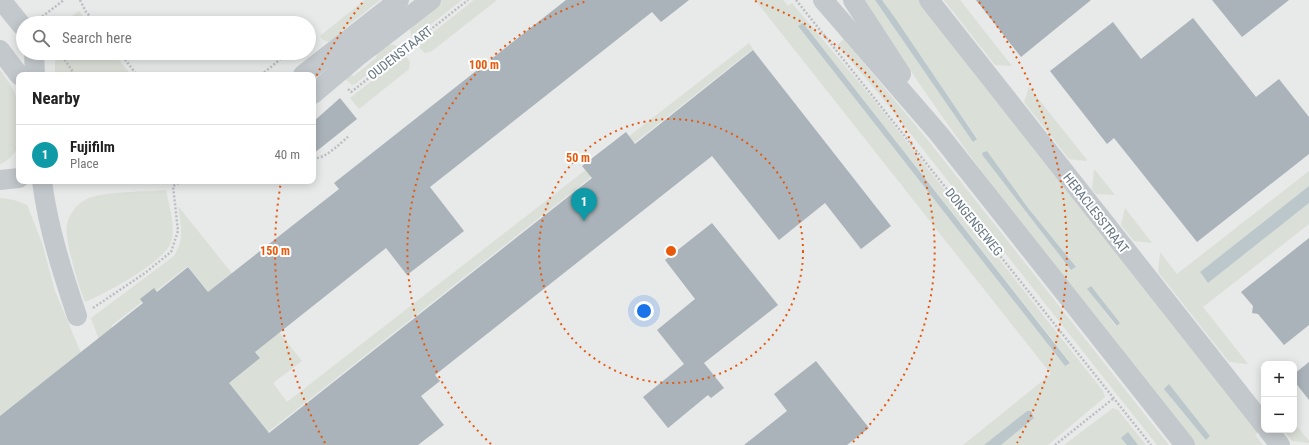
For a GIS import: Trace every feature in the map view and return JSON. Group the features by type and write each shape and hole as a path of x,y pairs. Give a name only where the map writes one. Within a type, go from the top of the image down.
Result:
{"street":[{"path":"1,0 19,16"},
{"path":"307,72 399,0"},
{"name":"OUDENSTAART","path":"316,91 358,56 432,0"},
{"name":"DONGENSEWEG","path":"823,0 940,134 1185,445"},
{"name":"DONGENSEWEG","path":"853,0 940,134"},
{"name":"HERACLESSTRAAT","path":"929,0 1261,421"},
{"path":"0,50 17,72"},
{"path":"34,60 35,72"},
{"path":"0,180 16,178"},
{"path":"42,184 46,215 58,260 77,316"},
{"path":"1270,433 1280,445"}],"path":[{"path":"42,16 64,0"},
{"path":"80,0 90,16"},
{"name":"OUDENSTAART","path":"336,74 351,92 468,0"},
{"name":"DONGENSEWEG","path":"796,0 1151,445"},
{"path":"65,60 73,72"},
{"path":"125,60 135,72"},
{"path":"265,72 279,60"},
{"path":"316,159 326,154 349,136"},
{"path":"77,316 138,277 171,252 178,231 173,186 177,184"},
{"path":"1055,445 1114,398"}],"shaded area":[{"path":"0,0 1309,0 1309,445 0,445"},
{"path":"365,0 380,0 340,32 341,36 329,42 323,40 320,36"},
{"path":"442,0 462,0 412,39 410,30 414,22"},
{"path":"474,0 497,0 432,51 425,53 417,45"},
{"path":"755,0 783,0 788,6 792,3 872,98 1103,391 1105,397 1048,445 1001,445 1034,418 1027,411 984,445 963,445 1051,374","holes":["803,23 1070,362 1065,366 798,26"]},
{"path":"865,0 875,0 973,142 977,138 882,0 920,0 1260,431 1255,435 1263,445 1194,445 1023,227 941,115","holes":["987,151 1028,208 1076,267 1071,270 983,156","1087,289 1120,323 1116,326","1169,384 1210,436 1206,440"]},
{"path":"875,0 882,0 895,18 977,139 973,142"},
{"path":"944,0 960,0 1012,66 995,65"},
{"path":"79,11 83,16 72,16"},
{"path":"803,23 1070,363 1065,366 798,26"},
{"path":"844,39 931,144 1169,445 1157,445 880,95 837,45"},
{"path":"749,43 753,49 268,432 198,406 260,357 188,266 111,326 183,418 105,356 91,318 174,256 181,238 178,206 302,361 273,383 287,402"},
{"path":"388,44 395,45 400,49 355,84 352,85 344,78 347,74 354,76 376,58 377,51"},
{"path":"405,55 410,62 409,69 359,109 350,98"},
{"path":"55,60 119,60 129,72 55,72"},
{"path":"0,70 16,96 16,150 9,159 0,164"},
{"path":"1029,87 1087,160 1086,161 1069,159 1024,102"},
{"path":"987,151 1028,208 1076,267 1071,270 983,156 982,153"},
{"path":"1094,170 1115,195 1096,194 1092,189"},
{"path":"1309,171 1309,186 1200,272 1208,283 1309,203 1309,224 1203,307 1248,364 1229,362 1158,272 1160,252 1177,274"},
{"path":"1309,186 1309,203 1208,283 1200,272"},
{"path":"166,190 172,216 173,230 171,242 166,250 158,259 146,268 106,292 85,302 76,275 68,241 67,225 69,217 74,210 80,203 87,199 103,194"},
{"path":"0,198 14,200 27,205 42,243 55,291 91,377 0,445"},
{"path":"1125,208 1152,243 1134,241 1121,225"},
{"path":"1091,286 1120,323 1117,326 1087,289"},
{"path":"1169,384 1210,436 1206,440 1164,389"},
{"path":"1113,408 1118,410 1146,445 1138,445 1128,433 1135,445 1064,445"},
{"path":"1027,411 1031,411 1034,418 1001,445 984,445"},
{"path":"1297,426 1309,443 1292,441 1285,433 1297,433"},
{"path":"1128,432 1138,445 1127,445 1121,438"}],"building":[{"path":"566,0 689,0 661,22 652,12 430,187 464,231 407,275 386,248 255,352 260,358 229,383 269,433 592,178 582,166 626,132 635,144 753,50 891,226 861,249 825,203 779,240 712,156 435,375 440,381 421,396 444,425 418,445 0,445 0,416 143,303 140,299 154,288 157,292 188,267 208,292 339,189 334,183"},
{"path":"976,0 1091,0 1021,57"},
{"path":"1212,0 1289,0 1242,37"},
{"path":"1193,18 1256,97 1279,79 1309,117 1309,154 1197,242 1114,138 1107,144 1050,71 1113,22 1141,59"},
{"path":"340,98 357,119 316,152 316,119"},
{"path":"712,223 778,305 704,363 724,388 711,398 708,395 668,428 643,397 684,364 657,330 695,299 665,260"},
{"path":"1309,238 1309,325 1284,345 1258,314 1252,313 1253,306 1241,292"},
{"path":"816,361 869,428 847,445 744,445 787,411 774,394"},
{"path":"1309,362 1309,400 1297,385 1297,372"}],"place":[{"name":"Fujifilm","path":"584,221"}]}
